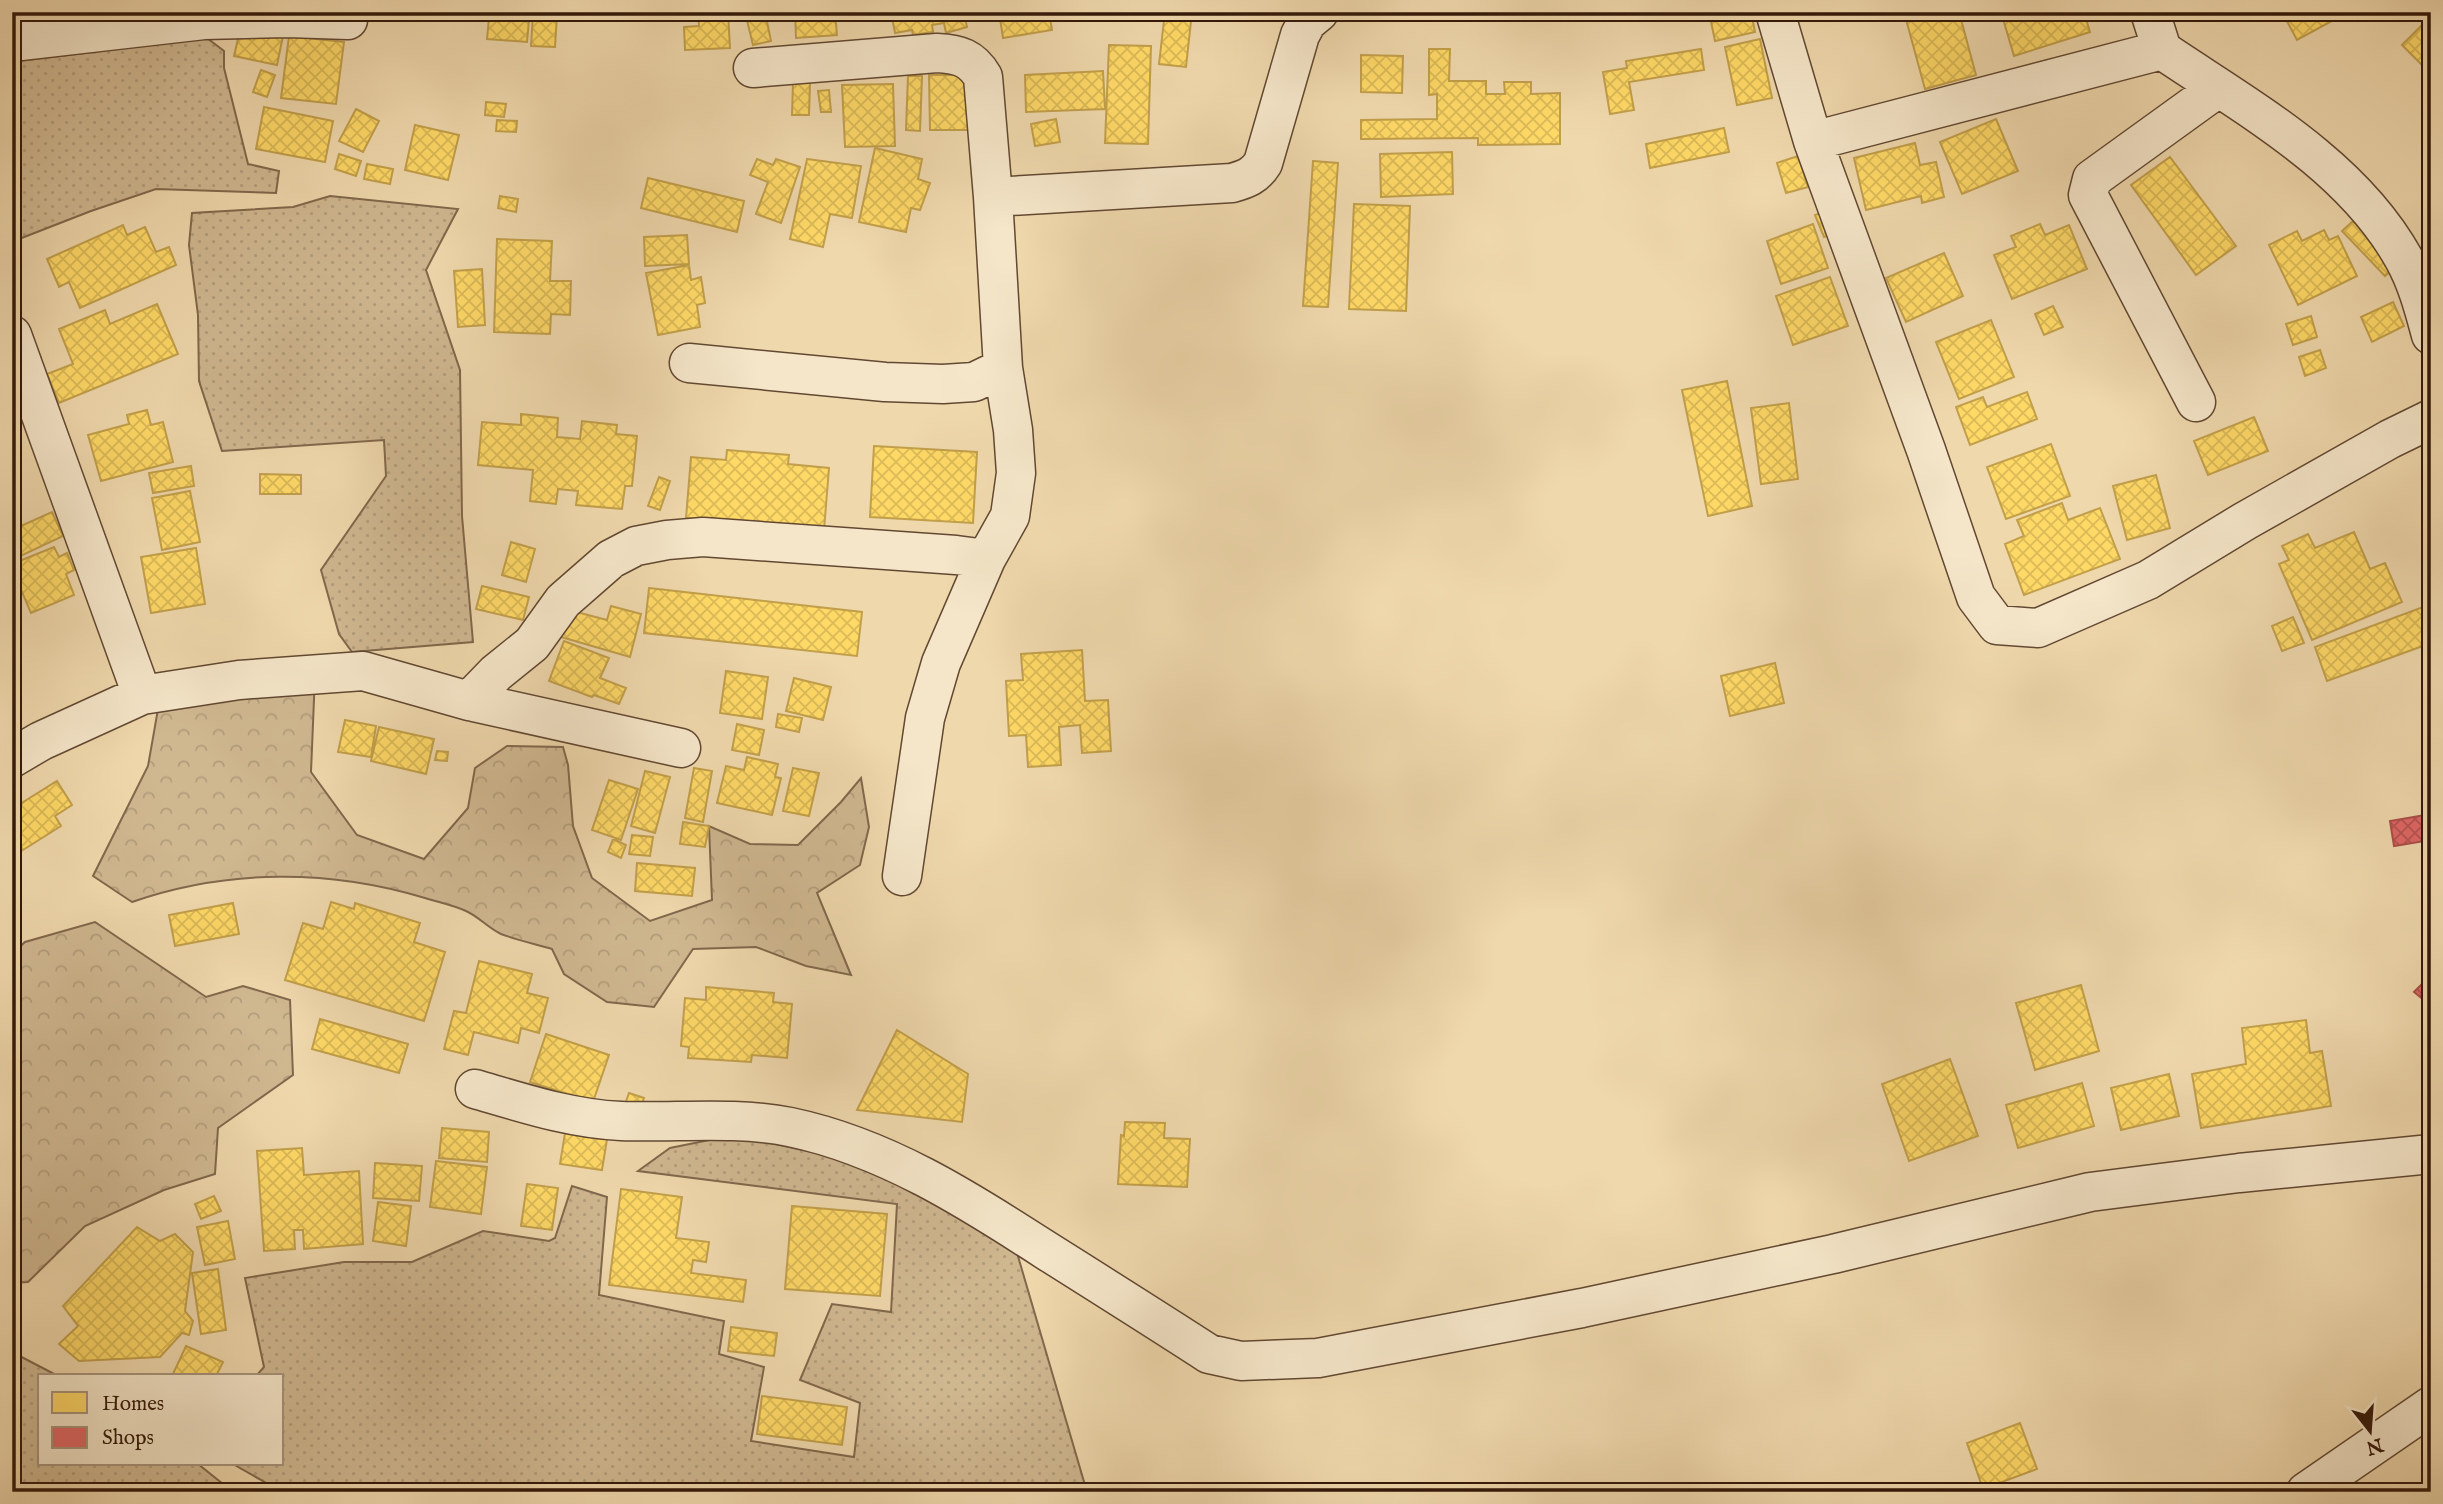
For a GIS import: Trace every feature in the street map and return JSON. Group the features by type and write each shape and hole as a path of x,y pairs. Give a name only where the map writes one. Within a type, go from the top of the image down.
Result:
{"street":[{"path":"993,197 1232,183 1257,173 1263,163 1300,35 1307,22 1319,12"},
{"path":"1775,12 1813,141 1926,450 1976,597 1997,625 2038,628 2148,580 2257,514 2431,419"},
{"path":"2150,12 2162,50 2301,145 2369,210 2417,251 2423,306 2431,335"},
{"path":"12,42 204,20 348,20"},
{"path":"1813,141 2162,50"},
{"path":"753,68 937,53 965,58 976,65 983,78 1003,368 1013,430 1016,473 1010,516 986,559 941,663 925,718 902,876"},
{"path":"2196,402 2088,195 2092,179 2218,88"},
{"path":"12,335 142,695"},
{"path":"689,363 886,382 943,384 974,382 1003,368"},
{"path":"469,701 496,673 533,644 563,601 580,585 611,559 636,547 667,540 703,537 986,559"},
{"path":"12,758 41,741 142,695 239,680 363,671 469,701 681,748"},
{"path":"475,1089 588,1118 622,1121 737,1120 788,1127 838,1139 890,1158 1004,1223 1209,1354 1241,1361 1318,1358 1582,1308 1833,1254 2090,1192 2239,1173 2431,1154"},
{"path":"2306,1492 2431,1406"}],"green space":[{"path":"207,38 224,51 224,68 248,164 279,171 276,193 156,189 14,241 12,62"},
{"path":"330,196 458,209 426,270 460,370 462,516 473,642 352,652 339,634 321,570 386,476 384,440 222,451 199,381 198,315 189,245 192,213 293,207"},
{"path":"315,675 311,772 357,835 424,859 468,808 475,768 507,746 563,747 568,765 573,826 592,878 650,921 712,900 709,826 750,844 798,845 861,778 869,827 860,865 817,893 851,975 806,966 756,947 693,949 654,1007 607,1002 564,974 552,949 501,934 461,909 389,888 315,878 241,879 204,883 132,902 93,876 148,766 158,709"},
{"path":"95,922 206,997 243,986 290,1000 293,1075 218,1128 215,1174 164,1190 85,1226 28,1282 12,1283 12,954 25,942"},
{"path":"734,1135 857,1162 1015,1246 1087,1492 282,1492 236,1466 284,1466 284,1374 258,1374 264,1367 245,1278 344,1262 412,1262 483,1231 549,1241 555,1238 572,1186 607,1197 599,1295 724,1321 719,1354 764,1367 751,1441 854,1457 860,1403 800,1380 832,1304 891,1312 897,1204 638,1171 670,1148"},
{"path":"12,1352 54,1374 38,1374 38,1466 200,1466 233,1492 12,1492"}],"building: Homes":[{"path":"12,12 70,12 72,23 12,30"},
{"path":"418,12 440,12 438,19"},
{"path":"457,12 522,12 522,17"},
{"path":"698,12 728,12 730,48 685,50 684,27 699,26"},
{"path":"745,12 765,12 771,41 753,45"},
{"path":"795,12 835,12 837,35 796,38"},
{"path":"891,12 990,13 965,18 967,27 946,33 944,23 932,25 933,32 913,35 912,30 895,33"},
{"path":"999,12 1049,12 1052,30 1003,38"},
{"path":"1076,12 1117,12 1077,17"},
{"path":"1165,12 1192,12 1186,67 1159,64"},
{"path":"1709,12 1751,12 1755,32 1715,41"},
{"path":"1904,12 1959,12 1976,75 1925,89"},
{"path":"2001,12 2084,12 2090,32 2014,56"},
{"path":"2282,12 2339,12 2341,16 2297,40"},
{"path":"2353,12 2373,12 2358,21"},
{"path":"2412,12 2431,12 2431,68 2428,71 2402,45 2424,23"},
{"path":"533,14 557,15 555,47 531,46"},
{"path":"489,18 529,20 527,42 487,39"},
{"path":"241,26 283,36 277,65 234,56"},
{"path":"289,36 344,42 336,104 281,98"},
{"path":"1760,39 1772,98 1737,105 1725,47"},
{"path":"1109,45 1151,46 1148,144 1105,143"},
{"path":"1429,49 1450,49 1449,81 1486,81 1486,94 1505,94 1504,82 1531,82 1531,94 1560,93 1560,144 1478,145 1478,138 1361,139 1361,120 1437,119 1437,94 1429,95"},
{"path":"1701,49 1704,70 1629,82 1634,110 1610,114 1603,72 1627,68 1626,61"},
{"path":"1361,55 1403,56 1402,93 1361,92"},
{"path":"261,70 275,75 267,97 253,92"},
{"path":"1103,71 1105,109 1026,112 1025,75"},
{"path":"929,75 968,75 969,130 930,130"},
{"path":"908,76 922,76 920,131 906,130"},
{"path":"793,82 810,83 809,115 792,115"},
{"path":"893,84 895,146 845,147 842,85"},
{"path":"829,90 831,112 821,112 818,91"},
{"path":"486,102 506,104 504,117 485,115"},
{"path":"264,107 333,121 325,162 256,149"},
{"path":"356,109 379,121 363,152 339,141"},
{"path":"1056,119 1060,142 1035,146 1031,124"},
{"path":"1996,119 2018,171 1962,194 1940,142"},
{"path":"497,120 517,121 516,132 496,131"},
{"path":"415,125 459,135 448,180 405,170"},
{"path":"1724,128 1729,152 1650,168 1646,144"},
{"path":"1915,143 1920,165 1936,162 1944,197 1922,203 1921,196 1866,210 1854,158"},
{"path":"875,148 922,159 918,179 930,183 920,210 911,208 906,232 859,222"},
{"path":"1452,152 1453,194 1381,197 1380,154"},
{"path":"339,154 361,161 356,176 335,169"},
{"path":"1798,156 1808,187 1786,193 1777,163"},
{"path":"2170,157 2236,246 2196,275 2131,185"},
{"path":"757,159 773,165 776,159 800,167 781,223 756,214 768,182 750,175"},
{"path":"807,159 861,166 852,218 830,214 823,247 790,239"},
{"path":"1313,161 1338,163 1328,307 1303,306"},
{"path":"367,164 393,169 390,184 364,179"},
{"path":"648,178 744,201 737,232 641,208"},
{"path":"500,196 518,199 516,212 498,208"},
{"path":"1354,204 1410,206 1406,311 1349,309"},
{"path":"1829,210 1837,233 1824,237 1815,215"},
{"path":"2353,221 2396,266 2385,276 2342,231"},
{"path":"1813,224 1828,268 1781,284 1767,241"},
{"path":"2040,224 2045,235 2069,225 2087,269 2012,299 1994,255 2016,247 2011,236"},
{"path":"123,225 127,235 145,227 156,252 169,247 176,265 80,308 69,282 59,287 47,259"},
{"path":"2324,230 2329,240 2338,236 2357,276 2298,305 2269,245 2297,231 2302,241"},
{"path":"687,235 689,264 645,266 644,237"},
{"path":"497,239 552,241 550,281 571,281 570,315 551,314 550,334 494,332"},
{"path":"1944,253 1963,296 1906,322 1886,278"},
{"path":"689,265 691,280 701,277 705,303 697,305 700,327 658,335 646,273"},
{"path":"482,269 485,325 458,327 454,271"},
{"path":"1830,277 1848,326 1793,345 1776,296"},
{"path":"2393,302 2404,326 2372,342 2361,317"},
{"path":"157,304 178,354 59,403 47,374 73,364 59,329 105,310 110,324"},
{"path":"2053,306 2063,327 2044,335 2035,314"},
{"path":"2311,316 2317,337 2293,345 2286,324"},
{"path":"1991,320 2014,377 1959,399 1936,342"},
{"path":"2320,350 2326,368 2305,376 2299,357"},
{"path":"1727,381 1752,506 1708,516 1682,390"},
{"path":"2027,392 2037,419 1970,445 1956,407 1983,397 1987,407"},
{"path":"1789,403 1798,479 1761,484 1751,408"},
{"path":"147,410 151,425 163,422 173,462 101,481 88,435 129,424 127,415"},
{"path":"521,414 558,418 557,437 580,439 582,421 617,425 616,434 637,436 632,486 625,486 622,509 576,505 578,491 558,489 556,504 530,501 533,470 478,465 482,422 521,425"},
{"path":"2254,417 2268,451 2208,475 2194,441"},
{"path":"2051,444 2070,496 2006,519 1987,467"},
{"path":"874,446 977,452 973,523 870,517"},
{"path":"727,450 789,455 788,464 829,468 824,530 686,518 691,457 726,460"},
{"path":"191,466 194,486 153,493 149,473"},
{"path":"260,474 301,475 301,494 260,494"},
{"path":"2156,475 2170,528 2127,540 2113,486"},
{"path":"659,477 670,481 660,510 648,506"},
{"path":"190,491 200,542 162,550 152,498"},
{"path":"2062,503 2068,520 2100,508 2120,559 2024,595 2005,544 2024,536 2017,520"},
{"path":"52,512 63,536 12,560 12,530"},
{"path":"2354,532 2370,569 2385,563 2402,602 2312,640 2279,564 2289,560 2282,546 2308,534 2315,548"},
{"path":"511,542 535,549 526,582 502,575"},
{"path":"54,547 59,557 67,553 74,570 66,574 74,595 31,613 12,564"},
{"path":"196,548 205,604 151,613 141,557"},
{"path":"482,586 529,597 523,620 476,609"},
{"path":"649,588 862,612 857,656 644,633"},
{"path":"611,606 641,614 630,657 561,637 569,610 607,620"},
{"path":"2423,607 2431,629 2431,643 2327,681 2315,647"},
{"path":"2293,617 2304,643 2282,651 2272,626"},
{"path":"564,641 609,658 600,678 626,688 619,704 549,681"},
{"path":"1082,650 1085,701 1108,700 1111,751 1082,753 1080,725 1059,727 1061,765 1028,767 1026,735 1009,736 1006,681 1023,680 1021,654"},
{"path":"1775,663 1784,703 1730,716 1721,676"},
{"path":"726,671 768,677 762,719 720,713"},
{"path":"794,678 831,687 823,720 786,711"},
{"path":"778,714 802,718 799,732 776,727"},
{"path":"345,720 376,726 371,757 338,752"},
{"path":"737,724 764,730 759,755 732,750"},
{"path":"379,727 434,739 426,774 371,761"},
{"path":"437,751 448,752 447,761 435,760"},
{"path":"747,757 778,764 775,777 781,778 772,815 717,803 726,766 744,770"},
{"path":"694,768 712,771 703,822 685,818"},
{"path":"793,768 819,773 809,816 783,811"},
{"path":"645,771 670,777 655,833 631,826"},
{"path":"609,780 638,789 621,840 592,830"},
{"path":"57,781 72,805 55,816 61,826 15,855 12,851 12,809"},
{"path":"683,822 709,826 705,847 680,844"},
{"path":"632,835 653,837 650,856 629,854"},
{"path":"613,839 626,845 621,858 608,852"},
{"path":"637,863 695,868 692,896 635,891"},
{"path":"331,902 354,909 355,903 420,923 414,942 445,952 424,1021 285,980 303,923 323,929"},
{"path":"233,903 239,934 175,946 169,915"},
{"path":"479,961 532,974 527,993 548,998 539,1033 521,1028 518,1043 474,1032 468,1055 444,1049 454,1011 466,1013"},
{"path":"2081,985 2099,1051 2035,1070 2016,1003"},
{"path":"706,987 774,993 773,1002 792,1004 787,1058 752,1055 751,1062 688,1058 689,1047 681,1046 685,998 706,1000"},
{"path":"320,1019 408,1044 399,1073 312,1049"},
{"path":"2306,1020 2310,1053 2322,1051 2331,1106 2201,1128 2192,1074 2246,1064 2242,1028"},
{"path":"897,1030 968,1074 962,1122 857,1110"},
{"path":"546,1034 609,1055 593,1102 530,1082"},
{"path":"1950,1059 1978,1136 1909,1161 1882,1084"},
{"path":"2169,1074 2179,1116 2121,1130 2111,1088"},
{"path":"2082,1083 2094,1126 2018,1148 2006,1105"},
{"path":"629,1093 644,1098 638,1116 623,1110"},
{"path":"1125,1122 1165,1123 1164,1138 1190,1139 1187,1187 1118,1184 1121,1135 1124,1136"},
{"path":"566,1127 608,1133 602,1170 560,1164"},
{"path":"442,1128 489,1132 487,1162 439,1158"},
{"path":"302,1148 304,1175 359,1171 363,1244 304,1249 303,1230 294,1230 295,1249 264,1251 257,1151"},
{"path":"436,1161 487,1167 481,1214 430,1207"},
{"path":"375,1163 422,1166 419,1201 373,1198"},
{"path":"527,1184 558,1188 552,1230 521,1226"},
{"path":"621,1189 682,1197 676,1238 709,1242 706,1262 693,1260 691,1273 746,1280 743,1302 609,1285"},
{"path":"214,1196 221,1211 201,1219 195,1204"},
{"path":"378,1202 411,1206 406,1246 373,1241"},
{"path":"792,1206 887,1214 880,1296 785,1289"},
{"path":"228,1221 235,1259 205,1265 197,1227"},
{"path":"137,1227 160,1241 175,1234 193,1252 185,1311 193,1321 189,1335 182,1333 160,1357 79,1361 59,1344 78,1326 63,1306"},
{"path":"218,1269 226,1330 201,1334 192,1273"},
{"path":"731,1327 777,1333 774,1356 728,1351"},
{"path":"186,1346 223,1362 217,1374 173,1374"},
{"path":"762,1396 847,1407 842,1445 757,1434"},
{"path":"2020,1423 2037,1469 1983,1489 1967,1443"}],"building: Shops":[{"path":"2431,814 2431,840 2394,846 2390,821"},
{"path":"2431,975 2431,1006 2414,992"}]}
